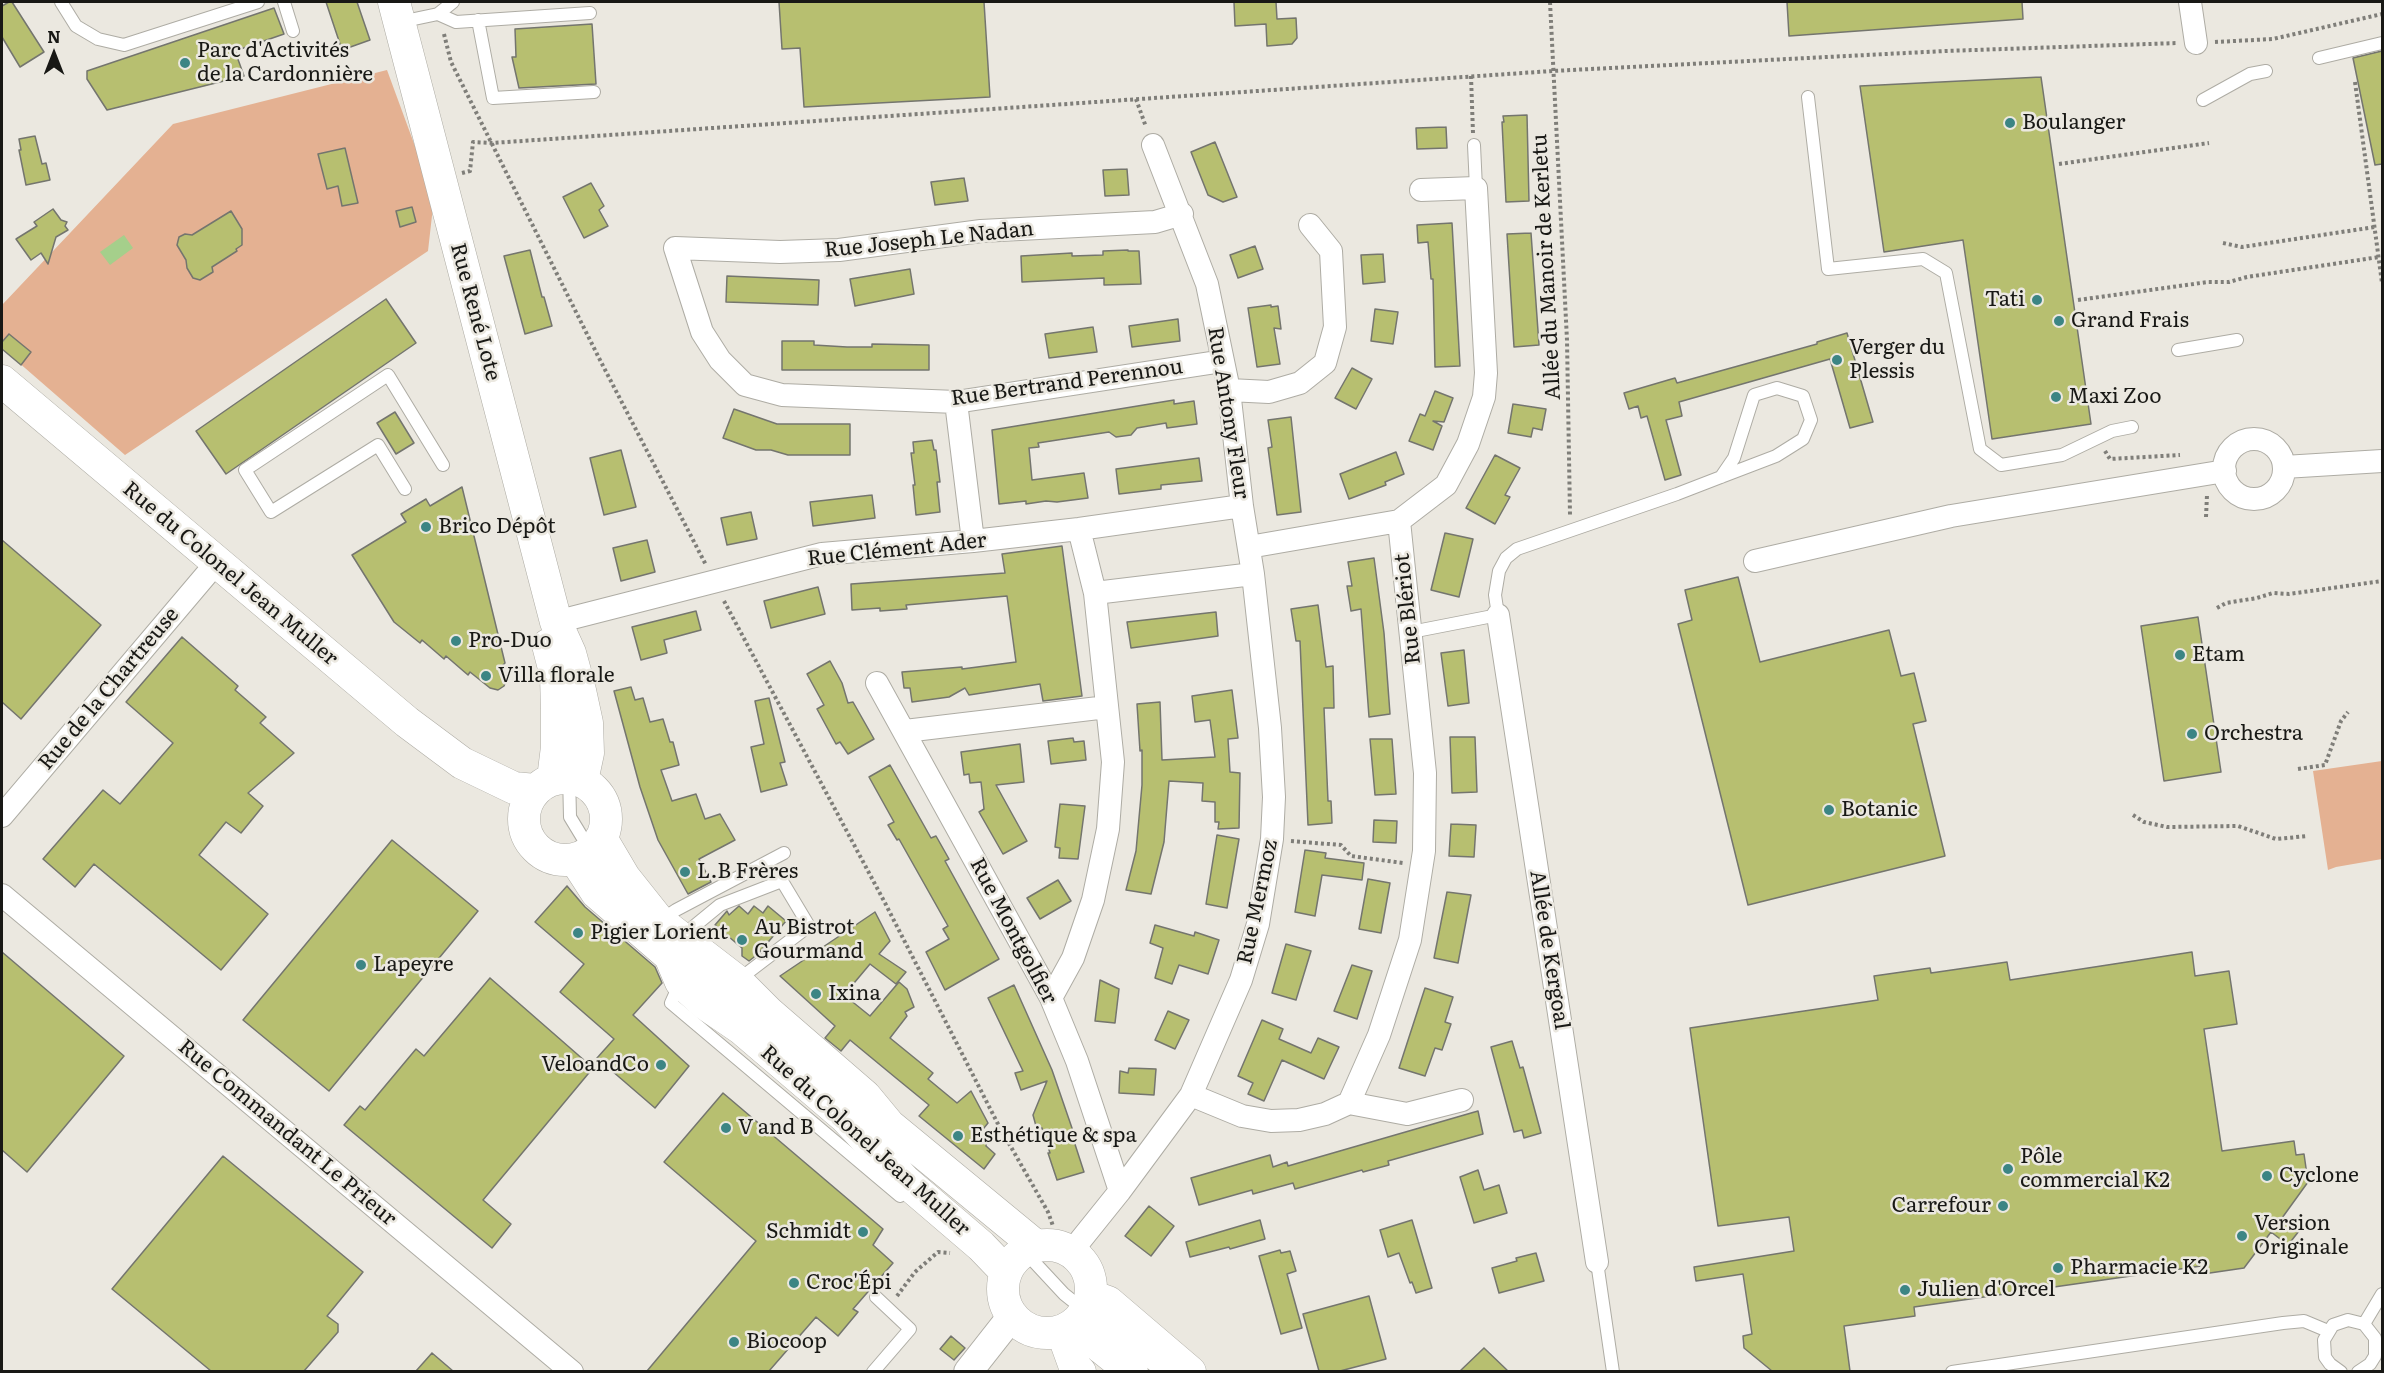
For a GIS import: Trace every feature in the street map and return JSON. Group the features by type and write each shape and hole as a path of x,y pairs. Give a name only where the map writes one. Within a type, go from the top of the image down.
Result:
{"main road":[{"name":"Rue René Lote","path":"397,12 556,622 547,644 556,676 557,747 563,780"},
{"name":"Rue du Colonel Jean Muller","path":"2,381 407,722 462,763 503,808 524,825"},
{"name":"Rue du Colonel Jean Muller","path":"462,763 514,788 563,780"},
{"path":"563,780 596,791 604,805 606,822 589,850 558,860 541,853 530,841 524,825 525,806 563,780"},
{"name":"Rue du Colonel Jean Muller","path":"589,850 624,877 669,930 736,981 768,1012 865,1096 888,1135 1035,1253"},
{"name":"Rue du Colonel Jean Muller","path":"589,850 597,893 670,956 681,982 704,1003 742,1029 845,1117 961,1244 1035,1253"},
{"path":"1080,1371 1075,1367 1078,1316 1091,1283 1088,1271 1081,1260 1035,1253 1003,1295 1012,1316 1022,1326 1048,1333 1078,1316 1108,1302 1190,1371"},
{"path":"1078,1316 1132,1371"}],"street":[{"path":"2190,2 2196,43"},
{"name":"Rue Antony Fleur","path":"1153,145 1182,214 1207,284 1229,390 1242,506 1253,574"},
{"path":"1249,547 1400,521 1446,485 1468,444 1484,397 1485,373 1476,188 1421,190"},
{"name":"Rue Joseph Le Nadan","path":"675,248 780,252 839,250 981,231 1155,222 1182,214"},
{"path":"1229,390 1269,392 1280,389 1300,383 1325,363 1335,327 1331,251 1310,225"},
{"name":"Rue Bertrand Perennou","path":"675,248 702,332 720,360 745,385 782,394 956,402 1222,361"},
{"path":"956,402 973,541"},
{"path":"2253,439 2274,447 2284,467 2283,477 2273,492 2256,498 2238,494 2231,488 2224,471 2232,449 2238,444 2253,439"},
{"path":"2284,467 2382,461"},
{"path":"1755,561 1951,516 2224,471"},
{"name":"Rue Clément Ader","path":"556,622 822,554 1079,529 1242,506"},
{"name":"Rue Blériot","path":"1349,1103 1379,1035 1410,940 1424,851 1425,773 1400,521"},
{"path":"1051,998 1073,958 1093,900 1108,829 1113,762 1095,593 1079,529"},
{"name":"Rue de la Chartreuse","path":"2,816 217,562"},
{"path":"1095,593 1253,574"},
{"name":"Rue Mermoz","path":"1035,1253 1120,1191 1191,1095 1241,980 1258,924 1272,839 1274,797 1270,728 1253,574"},
{"name":"Allée de Kergoal","path":"1498,615 1596,1262"},
{"name":"Rue Montgolfier","path":"877,683 1051,998 1077,1061 1120,1191"},
{"path":"905,731 1107,707"},
{"name":"Rue Commandant Le Prieur","path":"2,895 572,1371"},
{"path":"1191,1095 1242,1116 1271,1122 1299,1120 1325,1114 1349,1103 1407,1114 1462,1100"},
{"path":"968,1371 1012,1316"}],"lane":[{"path":"61,2 76,26 98,39 124,45 258,2"},
{"path":"284,2 293,31"},
{"path":"438,14 453,2"},
{"path":"397,12 438,14 456,22 590,13"},
{"path":"478,20 493,98 594,92"},
{"path":"2319,58 2382,43"},
{"path":"2203,100 2250,74 2266,71"},
{"path":"1808,97 1828,269 1923,259 1946,273 1980,449 2001,465 2062,455 2112,431 2132,427"},
{"path":"1474,145 1476,188"},
{"path":"2178,350 2237,340"},
{"path":"405,489 378,445 271,512 245,470 388,375 443,465"},
{"path":"1411,632 1498,615 1495,595 1499,571 1506,558 1517,549 1721,477 1776,456 1803,439 1811,420 1803,396 1778,388 1754,394 1734,458 1721,477"},
{"path":"556,622 573,716"},
{"name":"Rue du Colonel Jean Muller","path":"589,850 633,913 681,952 695,970 764,1028"},
{"path":"669,930 676,909 784,853"},
{"path":"669,930 720,905 782,881 809,926 736,981"},
{"path":"681,982 671,1003 911,1205"},
{"name":"Rue du Colonel Jean Muller","path":"844,1096 888,1135"},
{"name":"Allée de Kergoal","path":"1596,1262 1613,1371"},
{"path":"2364,1324 2382,1294"},
{"path":"873,1371 910,1329 876,1297"},
{"path":"1078,1316 1111,1330 1162,1371"},
{"path":"2338,1371 2325,1357 2323,1348 2328,1331 2340,1322 2348,1320 2364,1324 2371,1330 2377,1347 2370,1364 2362,1371"},
{"path":"1952,1371 2283,1323 2304,1321 2328,1331"}],"path":[{"name":"Allée du Manoir de Kerletu","path":"1550,2 1567,340 1570,531"},
{"path":"438,14 451,62 601,362 714,582 884,901 999,1126 1048,1212 1035,1253"},
{"path":"440,177 470,171 473,142 492,143 1552,71 1945,51 2272,39 2382,14"},
{"path":"1471,76 1474,145"},
{"path":"2355,82 2382,283"},
{"path":"1136,99 1153,145"},
{"path":"2059,164 2209,142"},
{"path":"2223,243 2242,247 2375,227"},
{"path":"2078,300 2208,282 2229,282 2247,277 2379,257"},
{"path":"2217,608 2226,603 2272,593 2289,594 2382,581"},
{"path":"2298,769 2325,765 2341,721 2348,712"},
{"path":"2133,815 2144,822 2167,826 2238,826 2276,839 2308,836"},
{"path":"1272,839 1341,845 1351,856 1422,865"},
{"path":"890,1309 902,1287 915,1272 938,1252 961,1244"}],"shaded area":[{"path":"387,70 434,198 428,251 125,455 2,348 2,305 173,124"},
{"path":"124,235 133,248 110,265 100,252"},
{"path":"2382,761 2382,859 2328,870 2313,771"}],"building":[{"path":"12,2 44,52 20,67 2,37 2,6"},
{"path":"326,2 357,2 370,40 342,50"},
{"path":"779,2 984,2 990,97 804,107 800,48 782,49"},
{"path":"1234,2 1276,2 1277,19 1296,18 1297,38 1292,44 1267,46 1266,24 1235,26"},
{"path":"1787,2 2022,2 2023,19 1789,36"},
{"path":"274,8 284,34 235,51 244,76 107,110 87,79 87,71"},
{"path":"592,24 596,84 519,88 512,57 516,57 515,29"},
{"path":"2382,51 2382,164 2375,165 2353,58"},
{"path":"2041,77 2091,424 1992,439 1963,240 1884,252 1860,86"},
{"path":"1527,115 1529,201 1506,202 1503,116"},
{"path":"1446,127 1447,148 1417,149 1416,128"},
{"path":"35,136 42,164 46,163 50,180 26,185 19,139"},
{"path":"1215,142 1237,197 1223,202 1208,195 1191,152"},
{"path":"345,148 358,203 342,206 338,186 327,189 318,154"},
{"path":"1127,169 1129,195 1105,196 1103,170"},
{"path":"964,178 968,201 935,205 931,182"},
{"path":"591,183 604,206 599,210 608,226 584,238 563,197"},
{"path":"412,207 416,222 400,227 396,211"},
{"path":"53,209 61,220 67,222 65,226 68,230 56,237 48,264 41,253 31,260 16,239 37,226 34,222"},
{"path":"231,211 242,229 242,245 236,249 237,251 212,267 213,272 200,280 193,278 177,245 179,237 185,234 192,235"},
{"path":"1452,223 1460,366 1435,367 1433,279 1431,279 1428,242 1418,243 1417,225"},
{"path":"1531,233 1539,345 1514,347 1507,234"},
{"path":"1255,246 1263,269 1238,278 1230,255"},
{"path":"530,250 552,326 525,334 504,256"},
{"path":"1103,251 1139,251 1141,284 1104,285 1104,278 1022,282 1021,256 1072,253 1072,256 1103,255"},
{"path":"1383,254 1385,282 1363,284 1361,255"},
{"path":"910,269 914,294 855,306 850,279"},
{"path":"727,276 819,280 818,305 726,302"},
{"path":"386,299 416,343 226,474 196,431"},
{"path":"1271,305 1271,307 1278,306 1281,329 1274,328 1280,364 1257,367 1248,308"},
{"path":"1375,309 1398,312 1393,344 1371,341"},
{"path":"1178,319 1180,341 1132,347 1129,326"},
{"path":"1093,327 1097,352 1049,358 1045,334"},
{"path":"1847,333 1873,422 1850,428 1830,359 1679,402 1682,416 1666,420 1681,475 1665,480 1647,416 1641,418 1638,406 1629,409 1624,393 1675,378 1677,383 1817,344 1817,342"},
{"path":"9,334 31,352 21,365 2,349 2,342"},
{"path":"782,341 814,341 814,345 847,347 872,347 872,344 929,345 929,370 782,370"},
{"path":"1352,368 1372,379 1356,409 1335,398"},
{"path":"1435,391 1453,398 1444,422 1433,421 1442,426 1433,450 1409,441 1420,414 1425,416"},
{"path":"1174,400 1174,404 1194,401 1197,424 1167,428 1166,423 1137,428 1131,435 1116,437 1109,432 1038,443 1039,447 1029,448 1032,480 1084,473 1088,498 1057,502 1026,504 1026,501 999,504 992,430"},
{"path":"1513,404 1546,409 1542,430 1533,428 1531,437 1508,433"},
{"path":"734,409 777,424 850,424 850,455 788,455 771,450 756,450 723,438"},
{"path":"395,412 414,443 396,454 377,423"},
{"path":"1291,417 1301,512 1277,515 1268,448 1272,447 1268,420"},
{"path":"932,440 934,450 936,450 940,482 937,482 940,512 916,515 911,453 914,453 913,442"},
{"path":"621,450 636,507 604,515 590,458"},
{"path":"1396,452 1404,474 1385,482 1386,485 1349,499 1340,474"},
{"path":"1495,455 1520,468 1505,495 1510,497 1495,524 1466,508"},
{"path":"1199,458 1202,481 1161,485 1161,489 1119,494 1116,469"},
{"path":"462,487 505,663 501,667 506,681 504,686 498,690 490,688 470,672 468,675 446,656 444,659 422,640 420,643 394,622 352,555 406,522 401,514 426,499 430,506"},
{"path":"872,495 875,518 813,526 810,502"},
{"path":"751,512 757,539 727,545 721,518"},
{"path":"1445,533 1473,539 1459,597 1431,590"},
{"path":"2,540 101,625 21,719 2,702"},
{"path":"647,540 655,572 621,581 613,548"},
{"path":"1062,546 1082,696 1043,701 1040,684 969,695 965,688 949,697 912,702 910,688 904,688 902,672 962,667 962,669 1016,662 1007,596 906,605 907,609 852,610 851,584 1005,573 1002,554"},
{"path":"1374,558 1384,633 1390,714 1369,717 1361,609 1351,611 1347,586 1352,586 1348,562"},
{"name":"Botanic","path":"1738,577 1760,662 1889,630 1901,676 1914,673 1926,721 1913,724 1945,856 1748,905 1678,624 1692,620 1685,590"},
{"path":"818,587 825,614 771,628 764,601"},
{"path":"1318,605 1326,667 1333,666 1334,708 1324,708 1328,801 1331,801 1332,823 1308,825 1300,641 1296,641 1291,609"},
{"path":"696,611 701,630 664,640 667,653 641,660 632,627"},
{"path":"1216,612 1218,636 1131,648 1127,622"},
{"path":"2198,617 2221,772 2164,781 2141,626"},
{"path":"182,637 238,686 235,690 266,717 260,723 294,753 248,793 263,806 241,833 226,822 199,855 268,914 221,970 94,864 75,887 43,859 103,790 120,804 173,743 126,702"},
{"path":"1464,650 1469,703 1448,706 1441,653"},
{"path":"830,661 842,683 848,703 853,702 874,739 848,754 840,742 836,744 817,709 824,705 807,674"},
{"path":"631,687 635,700 643,698 650,722 663,719 670,742 673,742 679,765 661,770 672,801 696,794 705,819 720,814 735,840 699,859 711,882 688,894 658,840 640,787 614,691"},
{"path":"1232,690 1238,738 1228,739 1230,772 1240,773 1239,828 1218,829 1219,822 1215,822 1215,802 1202,801 1203,783 1169,781 1164,842 1151,894 1126,890 1136,851 1142,785 1142,750 1140,751 1137,704 1160,702 1162,760 1215,757 1210,720 1195,722 1192,696"},
{"path":"769,698 785,762 780,763 787,785 761,792 751,747 764,744 755,701"},
{"path":"1450,737 1475,737 1477,792 1452,793"},
{"path":"1073,738 1074,742 1084,741 1086,760 1051,764 1048,741"},
{"path":"1370,739 1392,739 1396,794 1375,795"},
{"path":"1020,744 1024,782 996,785 1027,841 1003,854 979,812 984,809 981,782 970,783 969,774 964,775 961,752"},
{"path":"890,765 931,838 936,836 949,859 945,861 999,959 945,990 926,952 949,939 943,929 948,926 899,839 897,840 888,825 894,822 869,777"},
{"path":"1060,804 1085,806 1078,859 1059,858 1060,848 1055,847"},
{"path":"1374,820 1397,821 1396,843 1373,842"},
{"path":"1451,824 1476,825 1474,857 1449,856"},
{"path":"1217,835 1239,839 1227,908 1206,904"},
{"name":"Lapeyre","path":"392,840 478,911 329,1091 243,1020"},
{"path":"1305,850 1326,853 1325,858 1364,863 1362,880 1322,875 1315,916 1295,912"},
{"path":"1368,879 1390,883 1381,933 1359,929"},
{"path":"1058,880 1071,901 1040,919 1027,898"},
{"path":"567,886 585,907 655,967 662,983 633,1015 689,1066 655,1108 597,1058 614,1039 560,992 584,964 535,922"},
{"path":"1447,892 1471,895 1458,963 1434,958"},
{"path":"739,906 748,914 754,906 763,913 768,906 786,921 758,954 749,961 742,956 742,948 715,925 727,911 729,915"},
{"path":"875,912 890,941 879,954 906,972 896,984 870,964 844,995 870,1016 899,982 907,989 914,1007 905,1012 907,1016 890,1038 933,1073 928,1079 957,1103 971,1091 988,1123 979,1134 987,1140 986,1146 995,1154 984,1169 919,1116 929,1105 850,1040 841,1051 825,1038 835,1026 780,976"},
{"path":"1155,925 1194,936 1195,932 1219,940 1208,974 1179,965 1172,984 1155,978 1163,948 1150,943"},
{"path":"1286,944 1311,951 1296,1000 1272,993"},
{"path":"2,952 124,1056 27,1172 2,1150"},
{"name":"Pôle commercial K2","path":"2192,952 2195,976 2229,971 2237,1024 2204,1029 2222,1151 2294,1141 2296,1155 2304,1154 2308,1182 2282,1218 2299,1231 2288,1245 2271,1232 2244,1268 2203,1274 2201,1266 1914,1307 1915,1316 1844,1326 1850,1371 1772,1371 1744,1348 1743,1336 1752,1334 1743,1274 1696,1281 1694,1267 1794,1251 1789,1217 1718,1226 1690,1028 1878,1000 1874,976 1930,968 1931,973 2007,962 2010,980"},
{"path":"1352,965 1372,971 1357,1019 1334,1011"},
{"path":"490,978 593,1068 483,1200 511,1224 492,1248 344,1125 360,1106 365,1110 416,1049 424,1056"},
{"path":"1100,980 1119,989 1115,1023 1095,1021"},
{"path":"1014,985 1052,1070 1084,1172 1057,1180 1042,1128 1036,1126 1033,1115 1047,1081 1021,1090 1015,1073 1023,1071 988,998"},
{"path":"1425,988 1453,997 1445,1022 1451,1024 1442,1050 1435,1048 1425,1076 1399,1068"},
{"path":"1168,1011 1189,1020 1175,1049 1155,1040"},
{"path":"1262,1020 1283,1029 1279,1039 1311,1053 1318,1038 1339,1047 1324,1079 1282,1060 1264,1101 1248,1094 1253,1083 1238,1076"},
{"path":"1512,1041 1520,1068 1523,1067 1541,1133 1524,1138 1522,1130 1514,1132 1491,1047"},
{"path":"1129,1068 1156,1069 1154,1095 1119,1093 1120,1071 1128,1073"},
{"path":"723,1093 883,1229 873,1245 893,1263 853,1309 858,1312 838,1336 816,1317 769,1371 647,1371 756,1241 664,1162"},
{"path":"1478,1111 1483,1134 1388,1161 1389,1165 1363,1172 1362,1170 1295,1189 1293,1183 1253,1194 1252,1190 1199,1205 1191,1178 1270,1155 1273,1167 1287,1162 1288,1166"},
{"path":"223,1156 363,1272 327,1316 338,1324 338,1332 304,1371 211,1371 112,1289"},
{"path":"1478,1170 1484,1190 1499,1185 1507,1213 1474,1223 1460,1177"},
{"path":"1149,1206 1174,1226 1151,1256 1125,1236"},
{"path":"1260,1220 1265,1239 1190,1257 1186,1242"},
{"path":"1412,1220 1432,1288 1416,1293 1399,1253 1388,1257 1380,1230"},
{"path":"1280,1250 1281,1253 1290,1251 1296,1271 1287,1274 1302,1328 1281,1334 1259,1256"},
{"path":"1536,1253 1544,1281 1499,1293 1492,1268"},
{"path":"1369,1296 1386,1359 1340,1371 1319,1371 1303,1314"},
{"path":"951,1336 965,1348 954,1360 940,1349"},
{"path":"1484,1348 1508,1371 1460,1371"},
{"path":"432,1353 453,1371 416,1371"}],"place":[{"name":"Parc d'Activités de la Cardonnière","path":"185,63"},
{"name":"Boulanger","path":"2010,123"},
{"name":"Tati","path":"2037,300"},
{"name":"Grand Frais","path":"2059,321"},
{"name":"Verger du Plessis","path":"1837,360"},
{"name":"Maxi Zoo","path":"2056,397"},
{"name":"Brico Dépôt","path":"426,527"},
{"name":"Pro-Duo","path":"456,641"},
{"name":"Etam","path":"2180,655"},
{"name":"Villa florale","path":"486,676"},
{"name":"Orchestra","path":"2192,734"},
{"name":"Botanic","path":"1829,810"},
{"name":"L.B Frères","path":"685,872"},
{"name":"Pigier Lorient","path":"578,933"},
{"name":"Au Bistrot Gourmand","path":"742,940"},
{"name":"Lapeyre","path":"361,965"},
{"name":"Ixina","path":"816,994"},
{"name":"VeloandCo","path":"661,1065"},
{"name":"V and B","path":"726,1128"},
{"name":"Esthétique & spa","path":"958,1136"},
{"name":"Pôle commercial K2","path":"2008,1169"},
{"name":"Cyclone","path":"2267,1176"},
{"name":"Carrefour","path":"2003,1206"},
{"name":"Schmidt","path":"863,1232"},
{"name":"Version Originale","path":"2242,1236"},
{"name":"Pharmacie K2","path":"2058,1268"},
{"name":"Croc'Épi","path":"794,1283"},
{"name":"Julien d'Orcel","path":"1905,1290"},
{"name":"Biocoop","path":"734,1342"}]}
